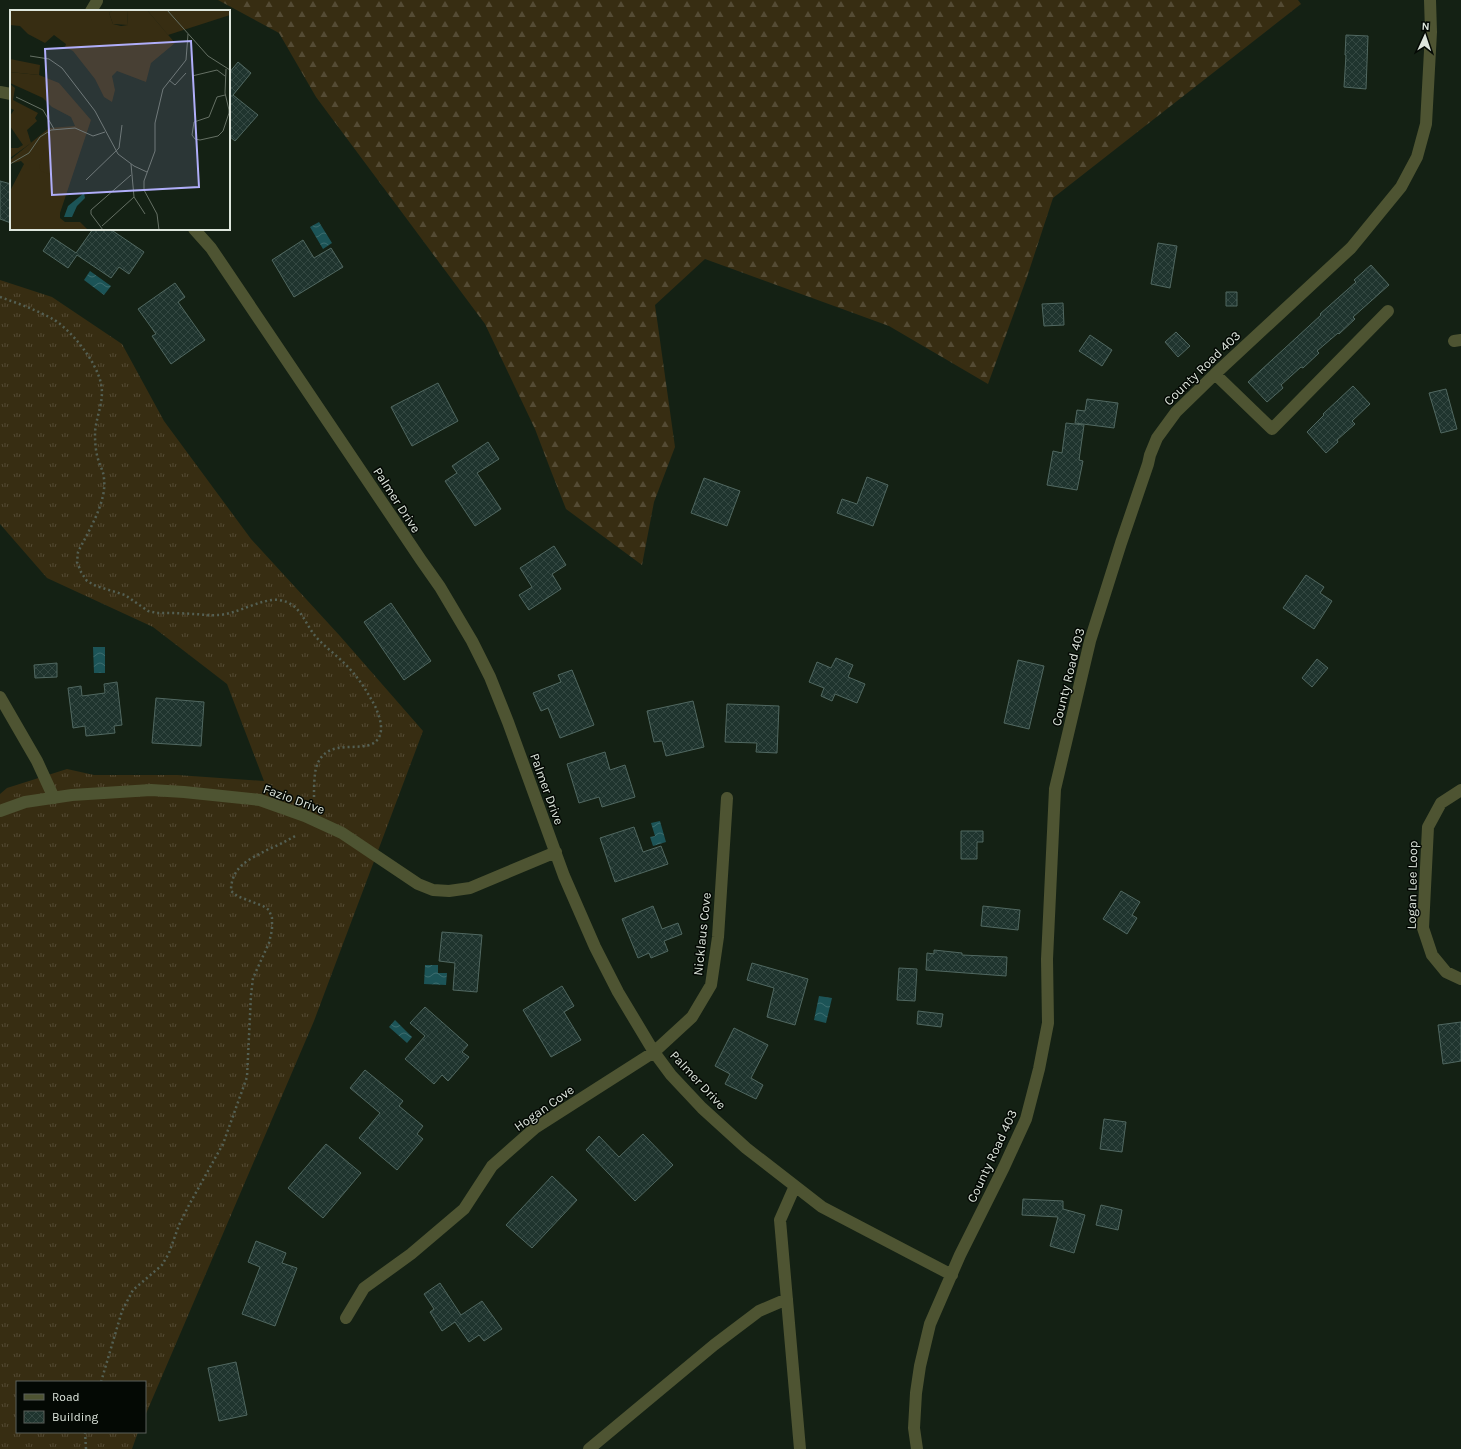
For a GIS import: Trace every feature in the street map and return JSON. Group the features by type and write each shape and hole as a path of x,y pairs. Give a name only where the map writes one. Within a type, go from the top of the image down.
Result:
{"street":[{"name":"County Road 403","path":"917,1449 914,1428 916,1393 920,1366 930,1324 960,1255 1026,1119 1039,1069 1048,1023 1047,959 1055,789 1090,641 1121,543 1157,438 1176,412 1351,248 1401,187 1417,157 1426,124 1431,32 1430,0"},
{"path":"0,92 10,94"},
{"name":"Palmer Drive","path":"195,230 211,248 340,438 440,587 472,641 490,678 508,722 564,876 605,968 654,1052 671,1075 702,1108 746,1148 822,1207 952,1275"},
{"path":"1215,374 1272,429 1388,312"},
{"path":"0,697 37,761 54,798"},
{"name":"Fazio Drive","path":"0,811 25,802 110,792 151,790 260,800 305,816 342,833 418,884 433,890 448,891 470,888 556,852"},
{"name":"Logan Lee Loop","path":"1461,790 1441,803 1428,827 1423,928 1432,955 1446,972 1461,979"},
{"name":"Nicklaus Cove","path":"654,1052 692,1017 711,985 718,937 727,798"},
{"name":"Hogan Cove","path":"346,1318 364,1288 411,1254 464,1209 492,1166 535,1128 654,1052"},
{"path":"794,1186 780,1220 800,1449"},
{"path":"589,1449 714,1345 759,1311 787,1299"}],"path":[{"path":"0,297 31,308 52,319 68,332 85,350 95,368 101,384 101,398 95,434 98,460 104,477 105,490 102,501 78,552 77,562 87,581 96,586 125,594 148,611 157,613 218,615 271,600 281,600 292,606 303,615 315,635 329,651 349,667 366,688 379,716 381,729 380,736 376,742 369,746 341,747 326,752 316,768 314,798"},
{"path":"101,1381 122,1311 133,1290 162,1265 169,1253 179,1225 189,1204 223,1144 247,1077 253,978 269,943 272,930 272,918 269,910 263,906 237,896 231,890 233,876 239,868 252,858 297,835"},
{"path":"85,1433 86,1449"}],"green space":[{"path":"218,0 1298,0 1301,4 1053,198 1026,280 988,384 889,326 705,259 655,305 675,447 654,502 642,565 566,509 535,429 485,324 316,97 279,33"},
{"path":"0,280 52,297 122,344 164,421 251,539 340,636 423,731 314,1021 146,1414 146,1381 16,1381 16,1433 138,1433 132,1449 0,1449 0,794 7,788 67,769 94,775 177,775 264,781 227,684 153,627 47,578 0,524"}],"water":[{"path":"319,222 332,243 323,249 310,227"},
{"path":"90,271 111,286 104,295 84,280"},
{"path":"93,647 105,647 105,673 94,673"},
{"path":"660,821 666,842 653,846 650,837 655,836 651,823"},
{"path":"425,965 438,965 438,973 447,973 446,985 424,984"},
{"path":"819,996 832,998 826,1023 814,1020"},
{"path":"395,1020 412,1037 407,1043 389,1027"}],"building":[{"path":"1346,35 1368,36 1366,89 1344,87"},
{"path":"238,62 251,73 233,95 258,115 235,141 230,137 230,72"},
{"path":"0,181 10,184 10,223 0,219"},
{"path":"92,230 111,230 144,252 129,274 119,267 111,278 77,255 68,268 43,251 52,237 76,253"},
{"path":"303,240 314,258 331,248 343,267 294,297 272,260"},
{"path":"1158,243 1177,246 1170,288 1151,284"},
{"path":"1371,265 1389,285 1353,317 1355,319 1339,334 1338,333 1317,351 1319,353 1303,368 1301,367 1281,385 1283,388 1267,402 1248,382 1356,282 1354,280"},
{"path":"175,283 185,297 178,302 205,340 171,364 152,336 156,334 138,309"},
{"path":"1226,292 1237,292 1237,306 1226,306"},
{"path":"1063,303 1064,325 1044,326 1042,304"},
{"path":"1176,332 1190,346 1178,357 1165,342"},
{"path":"1090,335 1112,350 1102,366 1079,351"},
{"path":"438,383 458,421 412,446 391,407"},
{"path":"1353,386 1370,404 1352,421 1355,424 1337,440 1338,442 1326,453 1307,432 1324,415 1323,414"},
{"path":"1446,389 1457,429 1441,433 1429,393"},
{"path":"1087,399 1118,403 1114,428 1075,423 1077,410 1085,411"},
{"path":"1066,423 1084,425 1079,460 1083,461 1077,490 1047,485 1053,451 1062,453"},
{"path":"488,442 499,459 477,473 501,509 475,526 445,481 457,473 452,466"},
{"path":"867,477 888,485 873,526 837,513 842,499 857,504"},
{"path":"704,478 740,491 727,526 691,513"},
{"path":"554,546 566,565 552,574 561,589 529,610 519,595 532,587 520,568"},
{"path":"1306,575 1324,587 1320,593 1332,601 1314,629 1283,608"},
{"path":"391,603 431,661 404,680 364,622"},
{"path":"836,658 853,665 848,677 865,684 857,703 835,694 832,701 821,696 824,688 809,682 817,662 831,668"},
{"path":"1317,659 1328,668 1312,687 1302,678"},
{"path":"1018,660 1044,666 1029,729 1004,723"},
{"path":"57,663 57,677 35,678 34,665"},
{"path":"572,670 594,725 560,738 548,708 541,711 533,693 561,682 558,675"},
{"path":"117,682 122,725 114,726 115,733 86,736 85,726 73,728 68,688 81,686 82,696 105,693 104,684"},
{"path":"156,698 204,702 201,746 152,743"},
{"path":"693,701 704,747 666,756 662,741 654,742 647,711"},
{"path":"727,704 779,706 777,753 756,752 757,743 725,742"},
{"path":"605,752 610,770 625,765 635,797 602,807 599,797 579,803 567,764"},
{"path":"634,827 643,852 661,846 668,864 615,882 600,838"},
{"path":"961,831 983,831 983,842 977,842 977,859 961,859"},
{"path":"1121,891 1140,902 1132,915 1137,918 1127,934 1103,919"},
{"path":"653,906 662,929 678,923 682,934 664,941 668,951 651,958 649,953 638,958 622,919"},
{"path":"983,906 1020,910 1018,930 981,926"},
{"path":"442,932 482,935 477,992 453,990 455,963 439,961"},
{"path":"934,950 962,953 962,955 1007,957 1006,976 926,970 927,953 934,954"},
{"path":"752,963 808,979 795,1025 767,1017 774,988 747,980"},
{"path":"899,968 917,969 915,1001 897,1000"},
{"path":"562,986 574,1006 564,1012 581,1040 551,1057 523,1010"},
{"path":"425,1007 468,1045 462,1052 469,1057 448,1081 442,1075 434,1084 405,1059 425,1036 410,1023"},
{"path":"918,1011 943,1014 941,1027 917,1024"},
{"path":"1461,1022 1461,1061 1443,1064 1438,1025"},
{"path":"734,1028 768,1045 751,1078 763,1085 756,1099 725,1084 730,1074 715,1066"},
{"path":"365,1070 403,1101 399,1106 423,1126 417,1134 423,1139 397,1170 359,1138 380,1113 350,1088"},
{"path":"1104,1119 1126,1122 1122,1152 1100,1149"},
{"path":"643,1134 673,1165 635,1201 586,1150 599,1136 619,1157"},
{"path":"326,1144 361,1173 323,1218 288,1188"},
{"path":"552,1176 577,1200 532,1248 506,1225"},
{"path":"1023,1199 1063,1201 1063,1209 1085,1215 1074,1253 1050,1246 1058,1217 1022,1215"},
{"path":"1101,1205 1122,1210 1118,1230 1096,1225"},
{"path":"256,1241 286,1253 282,1263 297,1268 275,1326 242,1314 260,1267 248,1262"},
{"path":"440,1283 461,1315 482,1301 502,1329 484,1341 479,1335 469,1342 455,1322 442,1331 430,1312 434,1309 424,1294"},
{"path":"236,1362 247,1415 219,1421 208,1368"}]}
